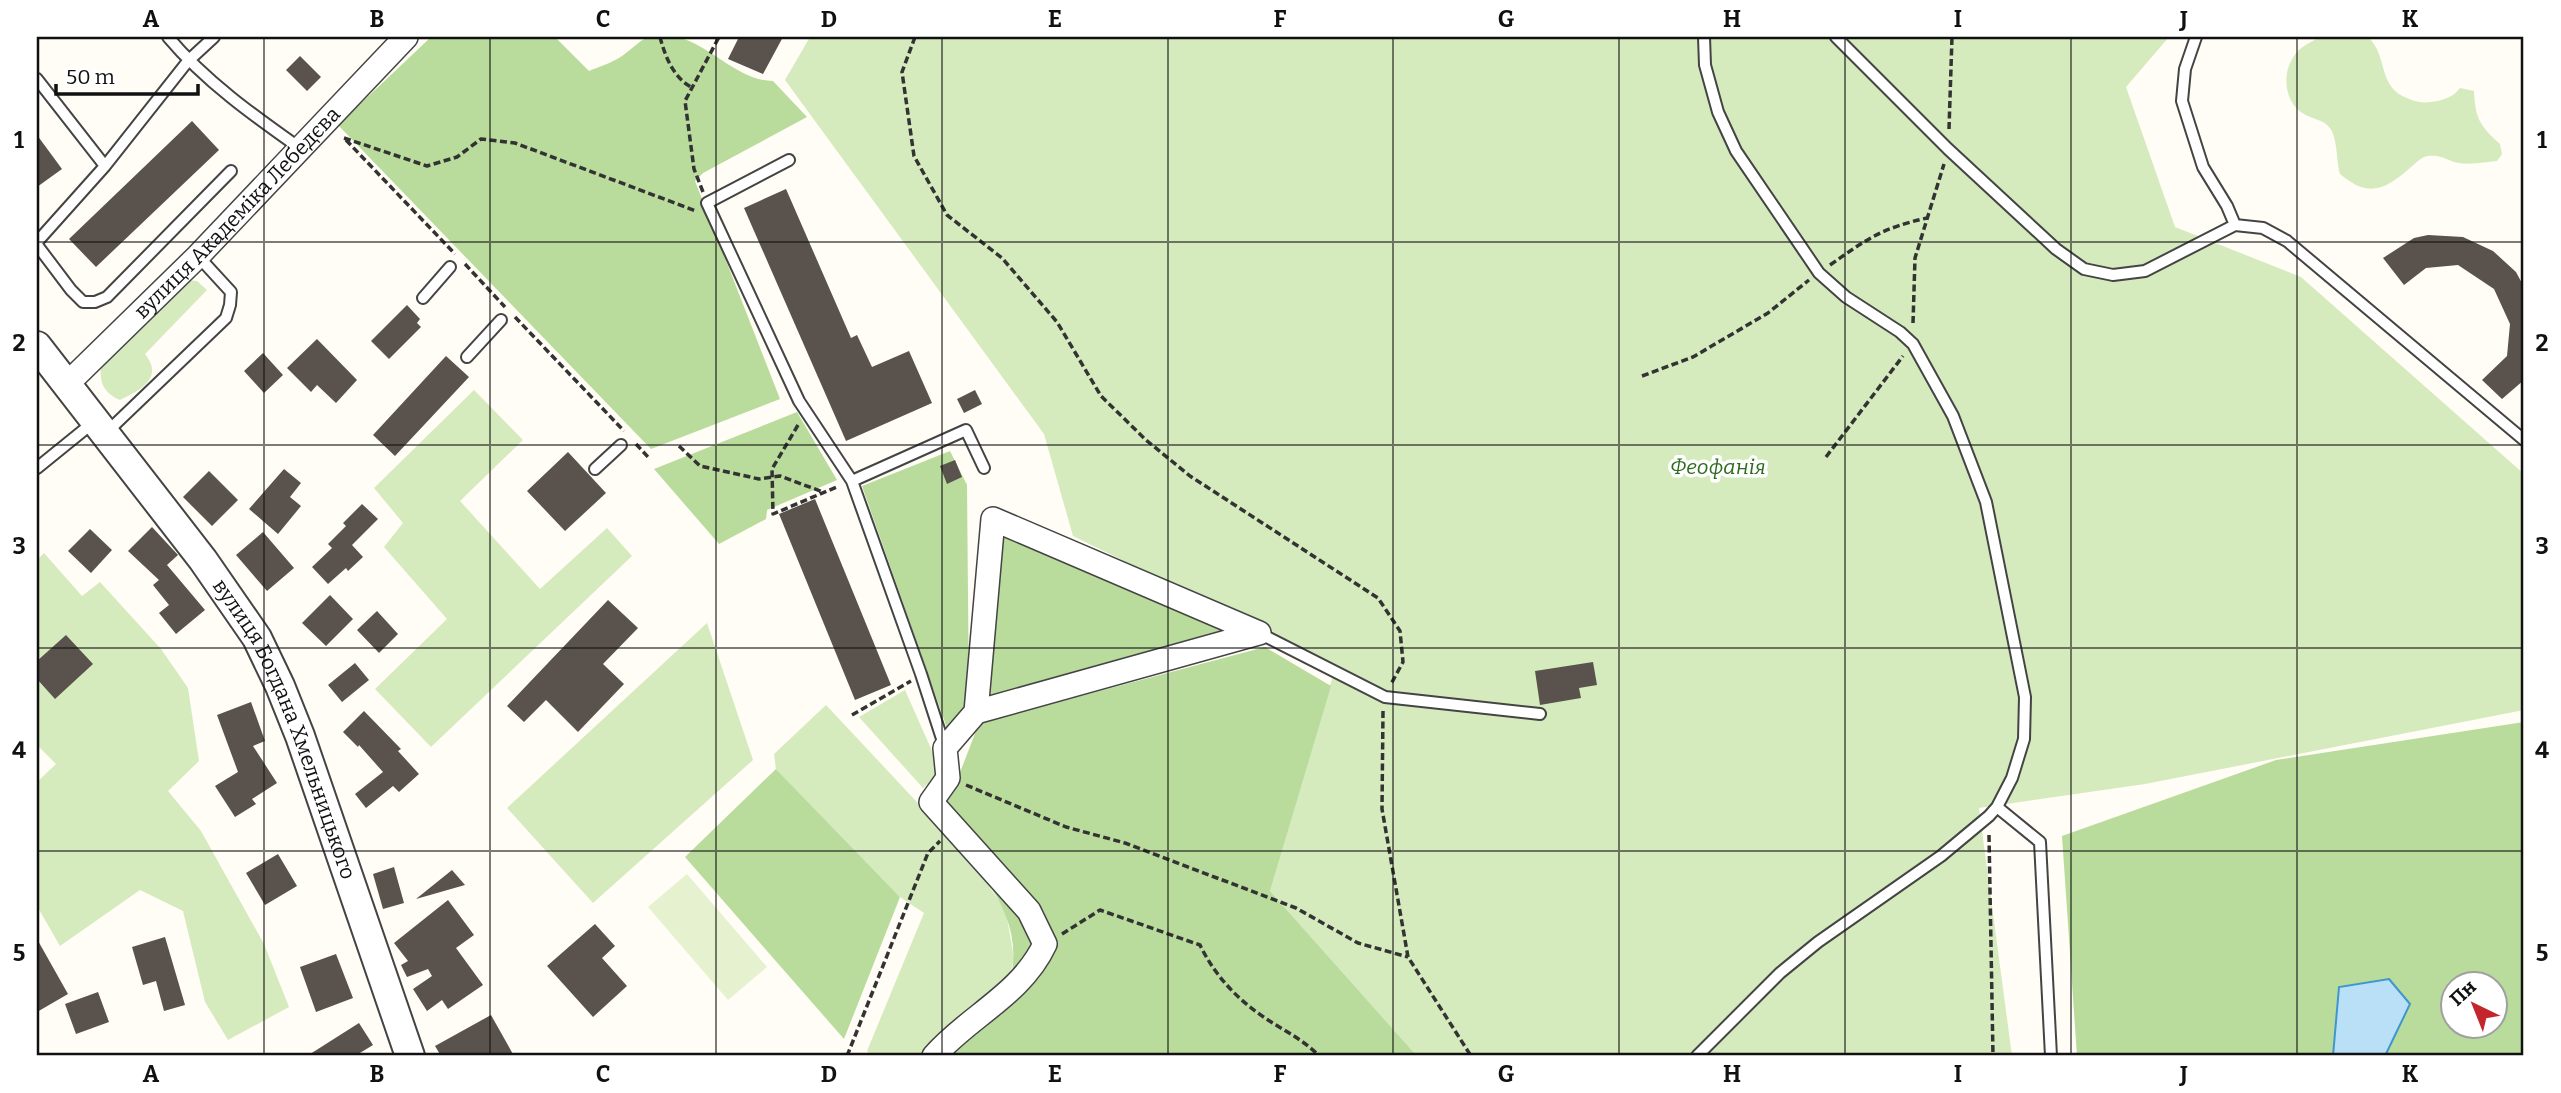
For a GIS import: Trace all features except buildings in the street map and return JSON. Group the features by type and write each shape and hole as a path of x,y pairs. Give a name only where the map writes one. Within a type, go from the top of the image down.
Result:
{"street":[{"name":"вулиця Академіка Лебедєва","path":"66,385 198,256 406,37"},
{"name":"вулиця Богдана Хмельницького","path":"37,346 203,560 257,638 300,736 407,1055"},
{"path":"976,712 993,519 1259,633"},
{"path":"933,1056 945,1043 1005,997 1039,957 1045,944 1028,911 931,802 948,778 945,748 976,712 1259,633"}],"lane":[{"path":"167,37 188,61 301,149"},
{"path":"214,37 188,61 105,166 37,244 83,302 107,298 231,171"},
{"path":"1697,1056 1780,973 1818,942 1941,856 1993,811 2012,778 2024,739 2025,697 1986,502 1953,416 1913,344 1900,331 1846,297 1819,272 1736,151 1718,112 1705,65 1704,37"},
{"path":"1836,37 1948,149 2056,248 2084,269 2113,275 2145,271 2235,225 2263,228 2287,241 2524,440"},
{"path":"2196,37 2185,69 2182,101 2203,167 2227,206 2235,225"},
{"path":"37,79 105,166"},
{"path":"789,160 705,209 806,411 852,481 945,748"},
{"path":"37,468 100,427 226,318 231,292 198,256"},
{"path":"423,298 450,267"},
{"path":"467,357 501,320"},
{"path":"852,481 966,430 984,468"},
{"path":"595,469 621,445"},
{"path":"1259,633 1385,697 1540,714"},
{"path":"1993,811 2040,842 2051,1056"}],"path":[{"path":"660,37 674,71 681,81 692,87"},
{"path":"705,209 689,143 685,101 719,37"},
{"path":"915,37 902,72 914,156 947,215 1002,258 1057,322 1101,396 1146,440 1190,476 1378,598 1400,631 1403,662 1385,697 1381,735 1382,810 1408,957 1471,1056"},
{"path":"1826,457 1913,344 1915,258 1948,149 1952,37"},
{"path":"328,121 649,458"},
{"path":"344,138 427,166 457,157 481,139 514,144 705,209"},
{"path":"1642,376 1704,351 1768,313 1869,237 1895,225 1927,218"},
{"path":"680,446 700,466 759,479 769,477 780,476 822,492 774,514 773,503 773,480 772,469 806,411"},
{"path":"852,715 921,674"},
{"path":"948,778 1066,827 1125,843 1296,908 1358,943 1408,957"},
{"path":"1993,811 1993,1056"},
{"path":"847,1056 928,853 954,827"},
{"path":"1045,944 1100,910 1200,945 1211,968 1229,988 1261,1015 1319,1056"}],"green space":[{"path":"666,35 698,45 757,79 773,81 807,117 703,173 695,181 780,399 651,449 338,125 431,37 555,37 589,71 619,58 649,37"},
{"name":"Феофанія","path":"810,37 2169,37 2126,87 2175,227 2301,277 2524,474 2524,710 2145,784 1979,808 2012,1056 1417,1056 1270,891 1336,665 1073,536 1044,434 785,80"},
{"path":"2320,37 2368,37 2379,53 2392,87 2399,94 2417,102 2440,100 2451,96 2460,88 2474,91 2480,121 2500,144 2502,154 2497,161 2473,164 2437,156 2425,157 2384,186 2368,188 2350,182 2340,174 2332,131 2323,122 2297,109 2288,94 2287,76 2292,59 2302,48"},
{"path":"188,280 197,281 207,290 145,354 152,370 148,382 120,400 110,395 101,378 101,367"},
{"path":"474,390 523,440 460,501 540,589 607,528 632,556 431,747 375,689 447,619 384,547 403,523 374,488"},
{"path":"797,412 837,480 767,510 766,519 719,544 654,469"},
{"path":"950,451 967,485 969,705 948,731 862,486"},
{"path":"1004,536 1222,630 989,695"},
{"path":"44,553 82,596 100,582 161,649 188,688 199,761 168,791 201,831 264,944 289,1007 228,1040 205,1002 183,911 140,890 60,946 37,906 37,782 56,764 37,745 37,560"},
{"path":"707,623 753,760 593,903 507,808"},
{"path":"1265,647 1331,686 1270,891 1417,1056 945,1056 1005,995 1012,969 1013,944 1008,920 998,898 968,857 933,820 951,796 979,723"},
{"path":"905,690 941,771 923,788 859,717"},
{"path":"826,705 974,863 1006,912 1014,958 1005,997 932,1056 872,1056 867,1051 924,913 900,897 776,769 774,754"},
{"path":"2524,722 2524,1056 2077,1056 2062,836 2276,760"},
{"path":"776,769 900,897 844,1039 685,857"},
{"path":"687,874 767,967 728,1000 648,907"}],"water":[{"path":"2389,979 2410,1004 2385,1056 2333,1056 2339,987"}]}
